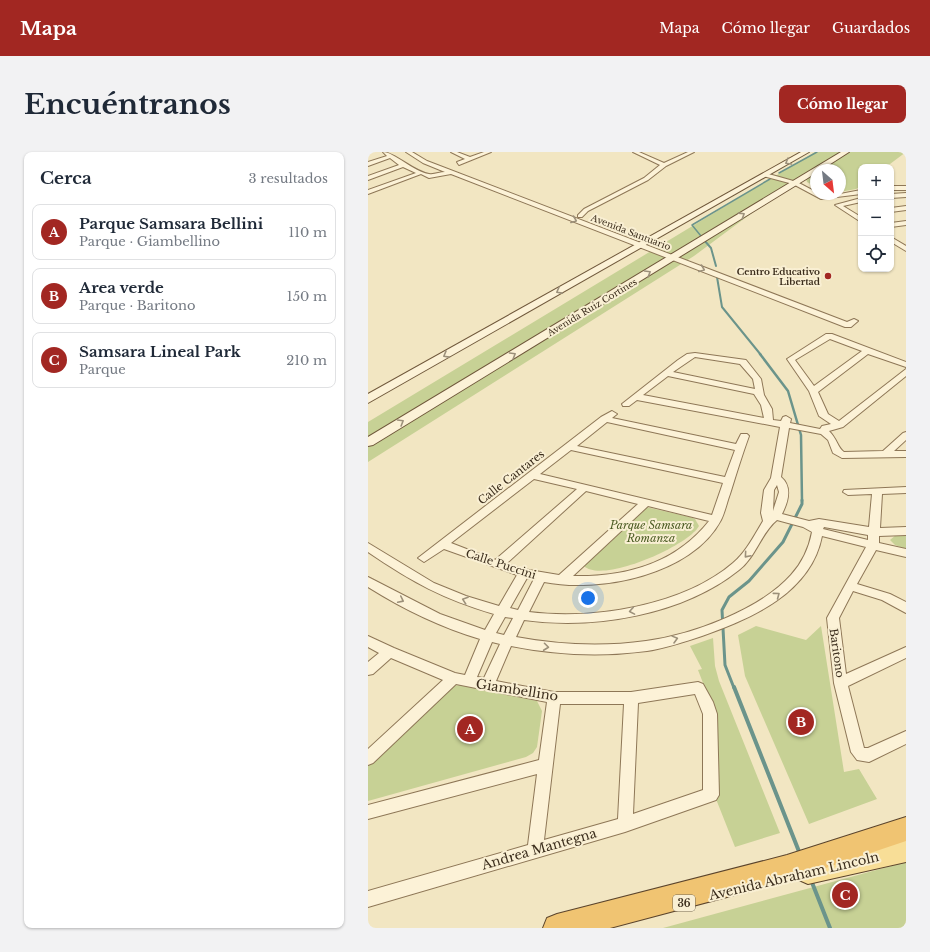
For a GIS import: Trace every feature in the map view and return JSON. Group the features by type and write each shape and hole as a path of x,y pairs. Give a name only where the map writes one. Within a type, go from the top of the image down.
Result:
{"highway":[{"path":"557,928 817,860 906,829"}],"main road":[{"path":"368,399 806,152"},
{"name":"Avenida Ruiz Cortines","path":"826,164 846,152"},
{"name":"Avenida Ruiz Cortines","path":"368,442 810,173"},
{"name":"Avenida Abraham Lincoln","path":"589,928 779,878 906,850"}],"street":[{"path":"384,152 403,165 434,176 458,170"},
{"name":"Avenida Santuario","path":"408,152 425,162 535,205 643,243"},
{"path":"453,152 469,159"},
{"path":"459,163 490,152"},
{"path":"635,152 662,164"},
{"path":"643,155 651,152"},
{"path":"580,216 586,210 646,179 654,172 659,170 662,164 692,152"},
{"name":"Avenida Santuario","path":"422,154 458,170 580,216 643,243 851,323"},
{"path":"368,164 390,156"},
{"path":"368,178 403,165"},
{"path":"368,192 420,172"},
{"path":"768,174 797,181 810,187"},
{"path":"797,181 821,197 858,192"},
{"path":"894,188 906,188"},
{"path":"894,196 906,195"},
{"path":"858,201 838,205 858,218"},
{"path":"535,205 543,202"},
{"path":"894,210 906,208"},
{"path":"568,212 586,210"},
{"path":"854,216 858,215"},
{"path":"894,225 906,223"},
{"path":"894,240 906,239"},
{"path":"894,241 906,249"},
{"path":"840,425 824,416 813,391 791,361 827,336 833,336 906,365"},
{"path":"813,391 868,350"},
{"path":"626,404 692,355 738,360 747,365 757,379 760,395 768,418"},
{"path":"637,397 768,418 824,430 840,425 906,372"},
{"path":"666,373 753,391 760,395"},
{"name":"Calle Cantares","path":"424,558 608,417 740,448"},
{"path":"770,517 769,490 776,478 789,423"},
{"path":"824,430 833,442 836,451 842,455 906,454"},
{"path":"886,454 906,435"},
{"name":"Calle Puccini","path":"443,544 497,565 541,577 562,579 612,578 643,572 678,556 694,546 710,530 716,519 744,436"},
{"path":"569,447 729,481"},
{"path":"532,475 716,519"},
{"path":"368,547 430,586 519,616 550,618 591,617 636,611 680,597 712,582 735,568 754,548 784,492 783,487 776,478"},
{"path":"497,565 585,487"},
{"path":"848,492 906,490"},
{"name":"Baritono","path":"877,491 874,538 833,618 841,683 858,752 862,755 870,755 906,737"},
{"path":"562,579 646,502"},
{"path":"770,517 874,538 906,553"},
{"path":"368,580 389,594 439,619 507,641 547,647 595,650 648,646 703,630 756,608 788,586 809,559 818,527"},
{"path":"874,538 906,531"},
{"path":"468,682 488,636 524,573"},
{"path":"488,686 497,661 519,616 541,577"},
{"path":"850,586 886,597 906,608"},
{"name":"Giambellino","path":"368,641 390,652 454,678 554,698 631,698 697,688 706,702 710,714 710,797"},
{"path":"368,670 390,652"},
{"path":"841,683 906,652"},
{"path":"368,758 454,678"},
{"path":"536,850 554,698"},
{"path":"625,824 631,698"},
{"path":"368,812 545,765"},
{"name":"Andrea Mantegna","path":"368,899 625,824 710,797"}],"green space":[{"path":"815,152 906,152 890,164 858,164 858,188 846,191 846,164 810,164 810,184 806,179 795,181 694,256 368,462 368,422"},
{"name":"Parque Samsara Romanza","path":"646,507 690,517 695,519 699,526 692,534 663,552 625,567 608,570 594,570 584,566"},
{"path":"896,535 906,535 906,549 895,545 890,540"},
{"path":"756,626 806,640 821,626 844,772 859,769 877,799 809,824 745,676 738,635"},
{"path":"713,638 715,666 719,681 780,833 735,847 716,799 710,701 698,670 702,669 690,646"},
{"path":"460,685 537,701 542,711 537,747 533,753 526,757 368,801 368,760 452,686"},
{"path":"906,862 906,928 663,928"}],"waterway":[{"path":"779,173 817,152"},
{"path":"705,241 692,225 770,179"},
{"path":"704,240 711,248 716,266"},
{"path":"717,277 722,307 761,355"},
{"path":"760,354 788,391 801,435 802,501"},
{"path":"734,688 725,665 722,610 729,597 749,581 783,542 802,504 802,501"},
{"path":"734,687 800,854"},
{"path":"811,880 830,928"}],"place":[{"name":"Centro Educativo Libertad","path":"828,276"},
{"name":"Area verde","path":"801,722"},
{"name":"Parque Samsara Bellini","path":"470,729"},
{"name":"Samsara Lineal Park","path":"845,895"}]}
